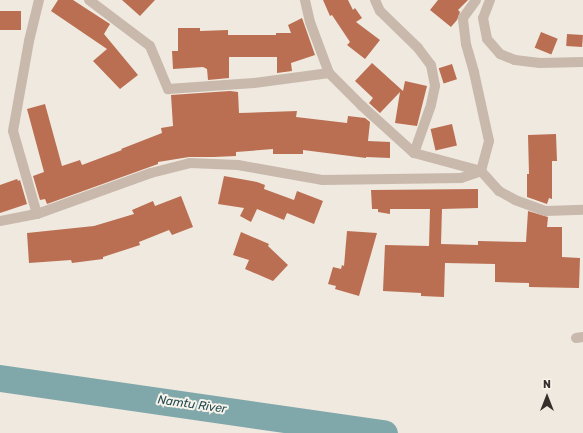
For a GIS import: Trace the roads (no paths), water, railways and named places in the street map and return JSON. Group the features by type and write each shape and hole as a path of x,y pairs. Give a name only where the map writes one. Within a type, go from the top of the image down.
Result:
{"street":[{"path":"37,214 13,131 29,41 39,0"},
{"path":"89,0 150,46 168,89 254,83 329,73"},
{"path":"305,0 310,22 329,73 362,106 414,153 481,171 498,191 515,200 546,211 583,210"},
{"path":"375,0 380,11 418,48 431,64 435,86 431,105 414,153"},
{"path":"476,0 464,18 466,44 474,72 489,140 481,171"},
{"path":"490,0 483,18 487,39 500,54 515,60 540,63 583,62"},
{"path":"0,221 37,214 151,173 190,163 238,165 322,180 461,178 481,171"}],"waterway":[{"name":"Namtu River","path":"0,378 384,433"}]}
